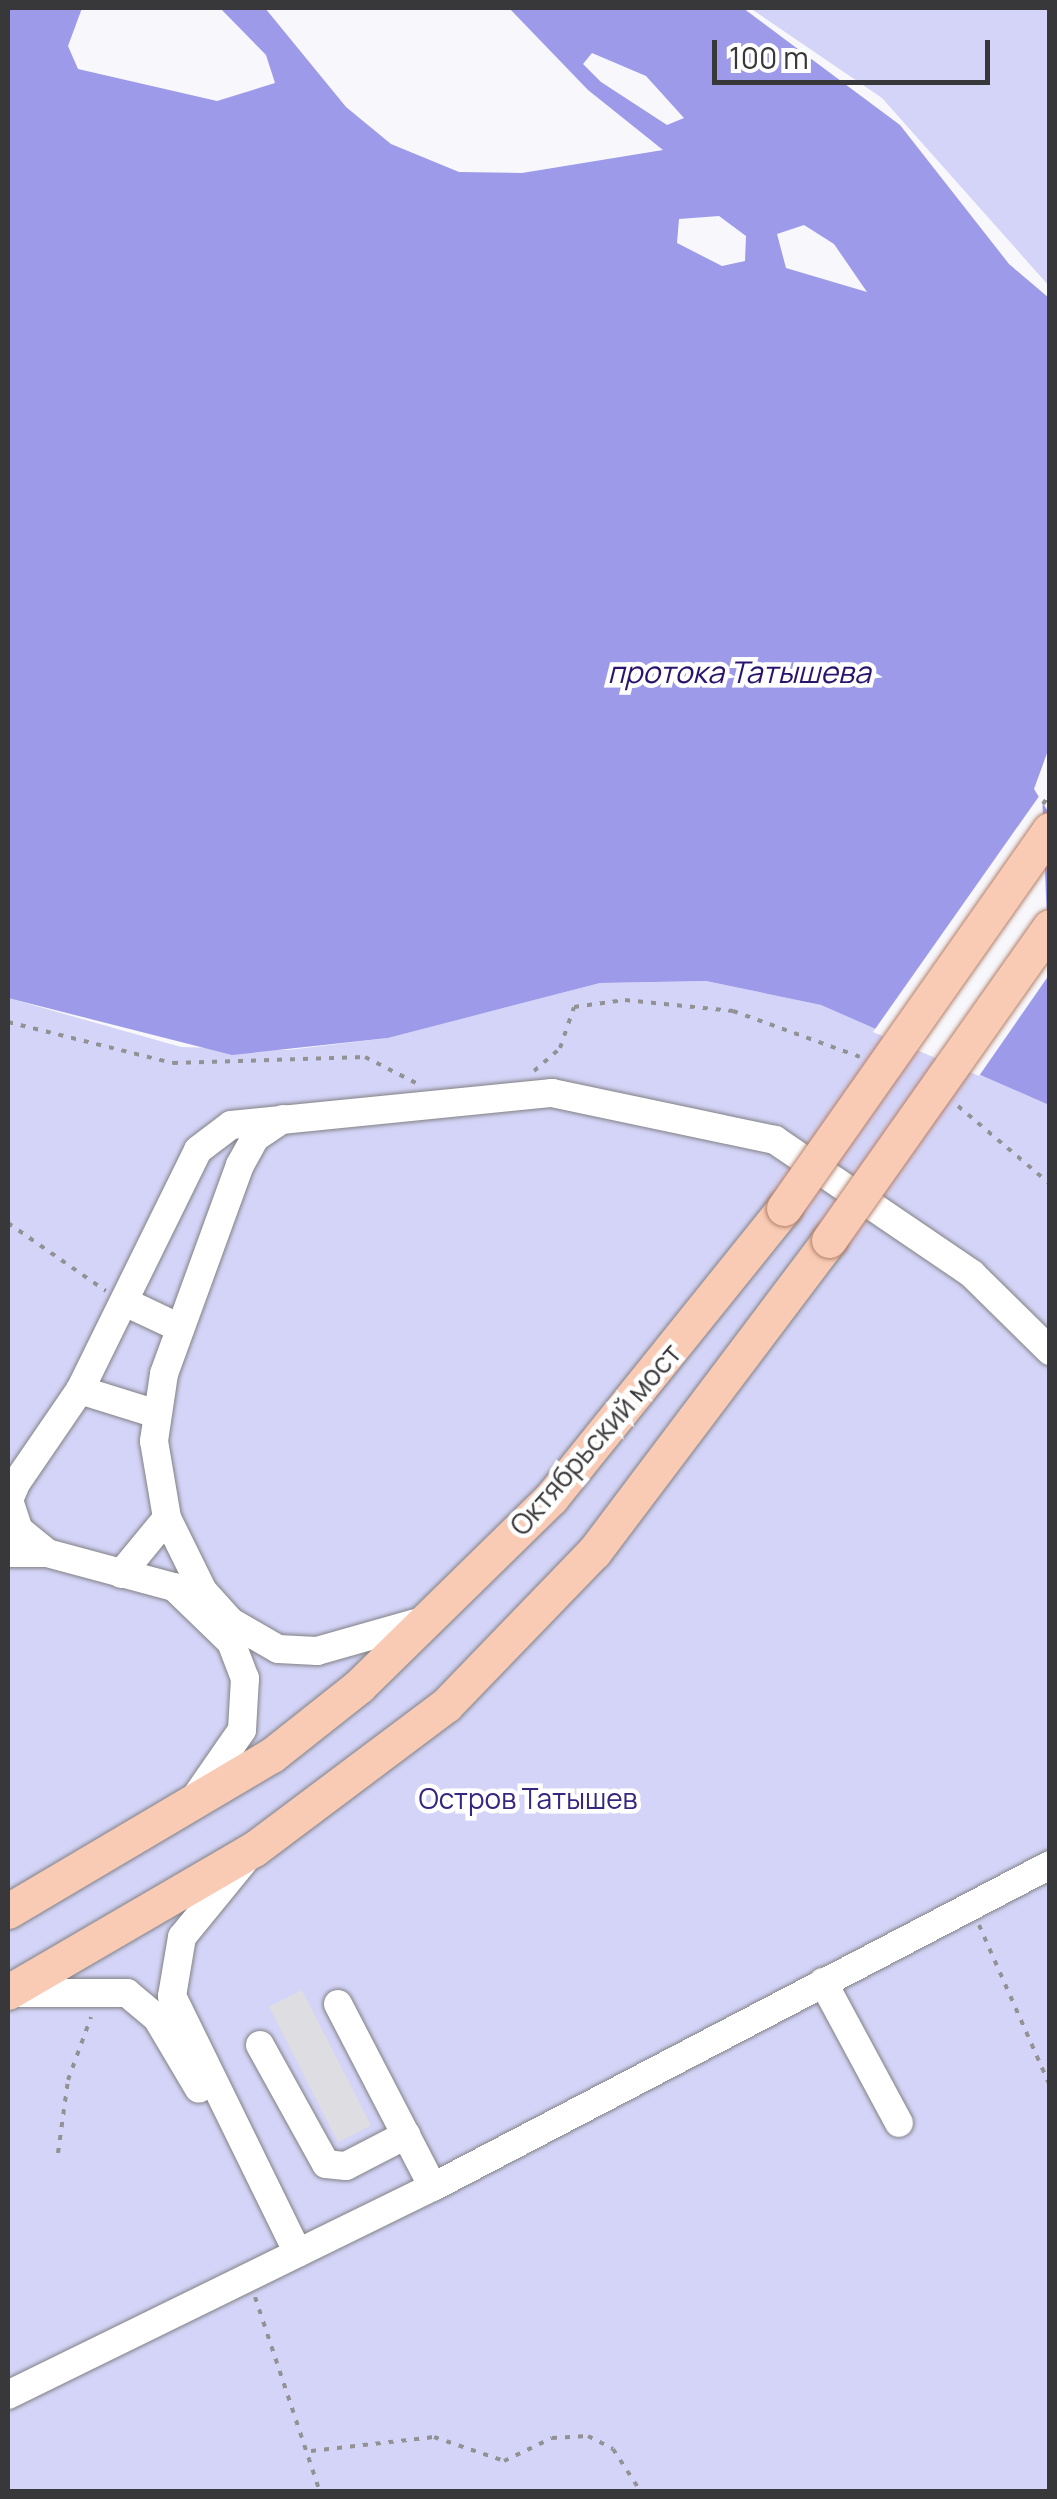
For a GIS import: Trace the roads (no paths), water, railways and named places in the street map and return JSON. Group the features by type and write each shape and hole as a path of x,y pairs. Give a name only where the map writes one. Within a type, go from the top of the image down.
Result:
{"main road":[{"name":"Октябрьский мост","path":"8,1910 272,1755 430,1619 551,1498 784,1208 1050,830"},
{"path":"8,1992 254,1849 446,1705 594,1552 829,1240 1050,927"}],"lane":[{"path":"47,1554 20,1530 9,1500 11,1490 80,1390 127,1302 205,1138 225,1126 286,1117 563,1093 780,1142 972,1274 1050,1352"},
{"path":"286,1117 249,1146 180,1328 154,1413 166,1518 203,1591 278,1649 317,1651 430,1619"},
{"path":"127,1302 180,1328"},
{"path":"80,1390 154,1413"},
{"path":"121,1574 166,1518"},
{"path":"8,1553 47,1554 186,1594 242,1661 242,1730 187,1808"},
{"path":"254,1849 182,1937 170,1985 298,2254"},
{"path":"8,2395 433,2187 1050,1865"},
{"path":"823,1982 899,2123"},
{"path":"8,1992 114,1990 142,2002 275,2208"},
{"path":"338,2004 433,2187"},
{"path":"260,2045 326,2164 346,2166 406,2135"}],"water":[{"name":"протока Татышева","path":"8,8 82,8 68,46 78,69 217,101 275,83 266,55 220,8 265,8 346,107 391,144 459,172 522,173 663,150 588,90 509,8 743,8 900,125 1009,264 1049,298 1050,745 1034,789 1049,813 1049,1105 821,1005 706,981 600,983 388,1038 232,1055 8,998","holes":["592,53 646,76 684,118 667,125 601,82 583,64","719,216 746,236 745,261 722,266 677,243 679,219","804,225 834,244 867,292 786,268 777,234"]}],"park label":[{"name":"Остров Татышев","path":"528,1798"}]}
